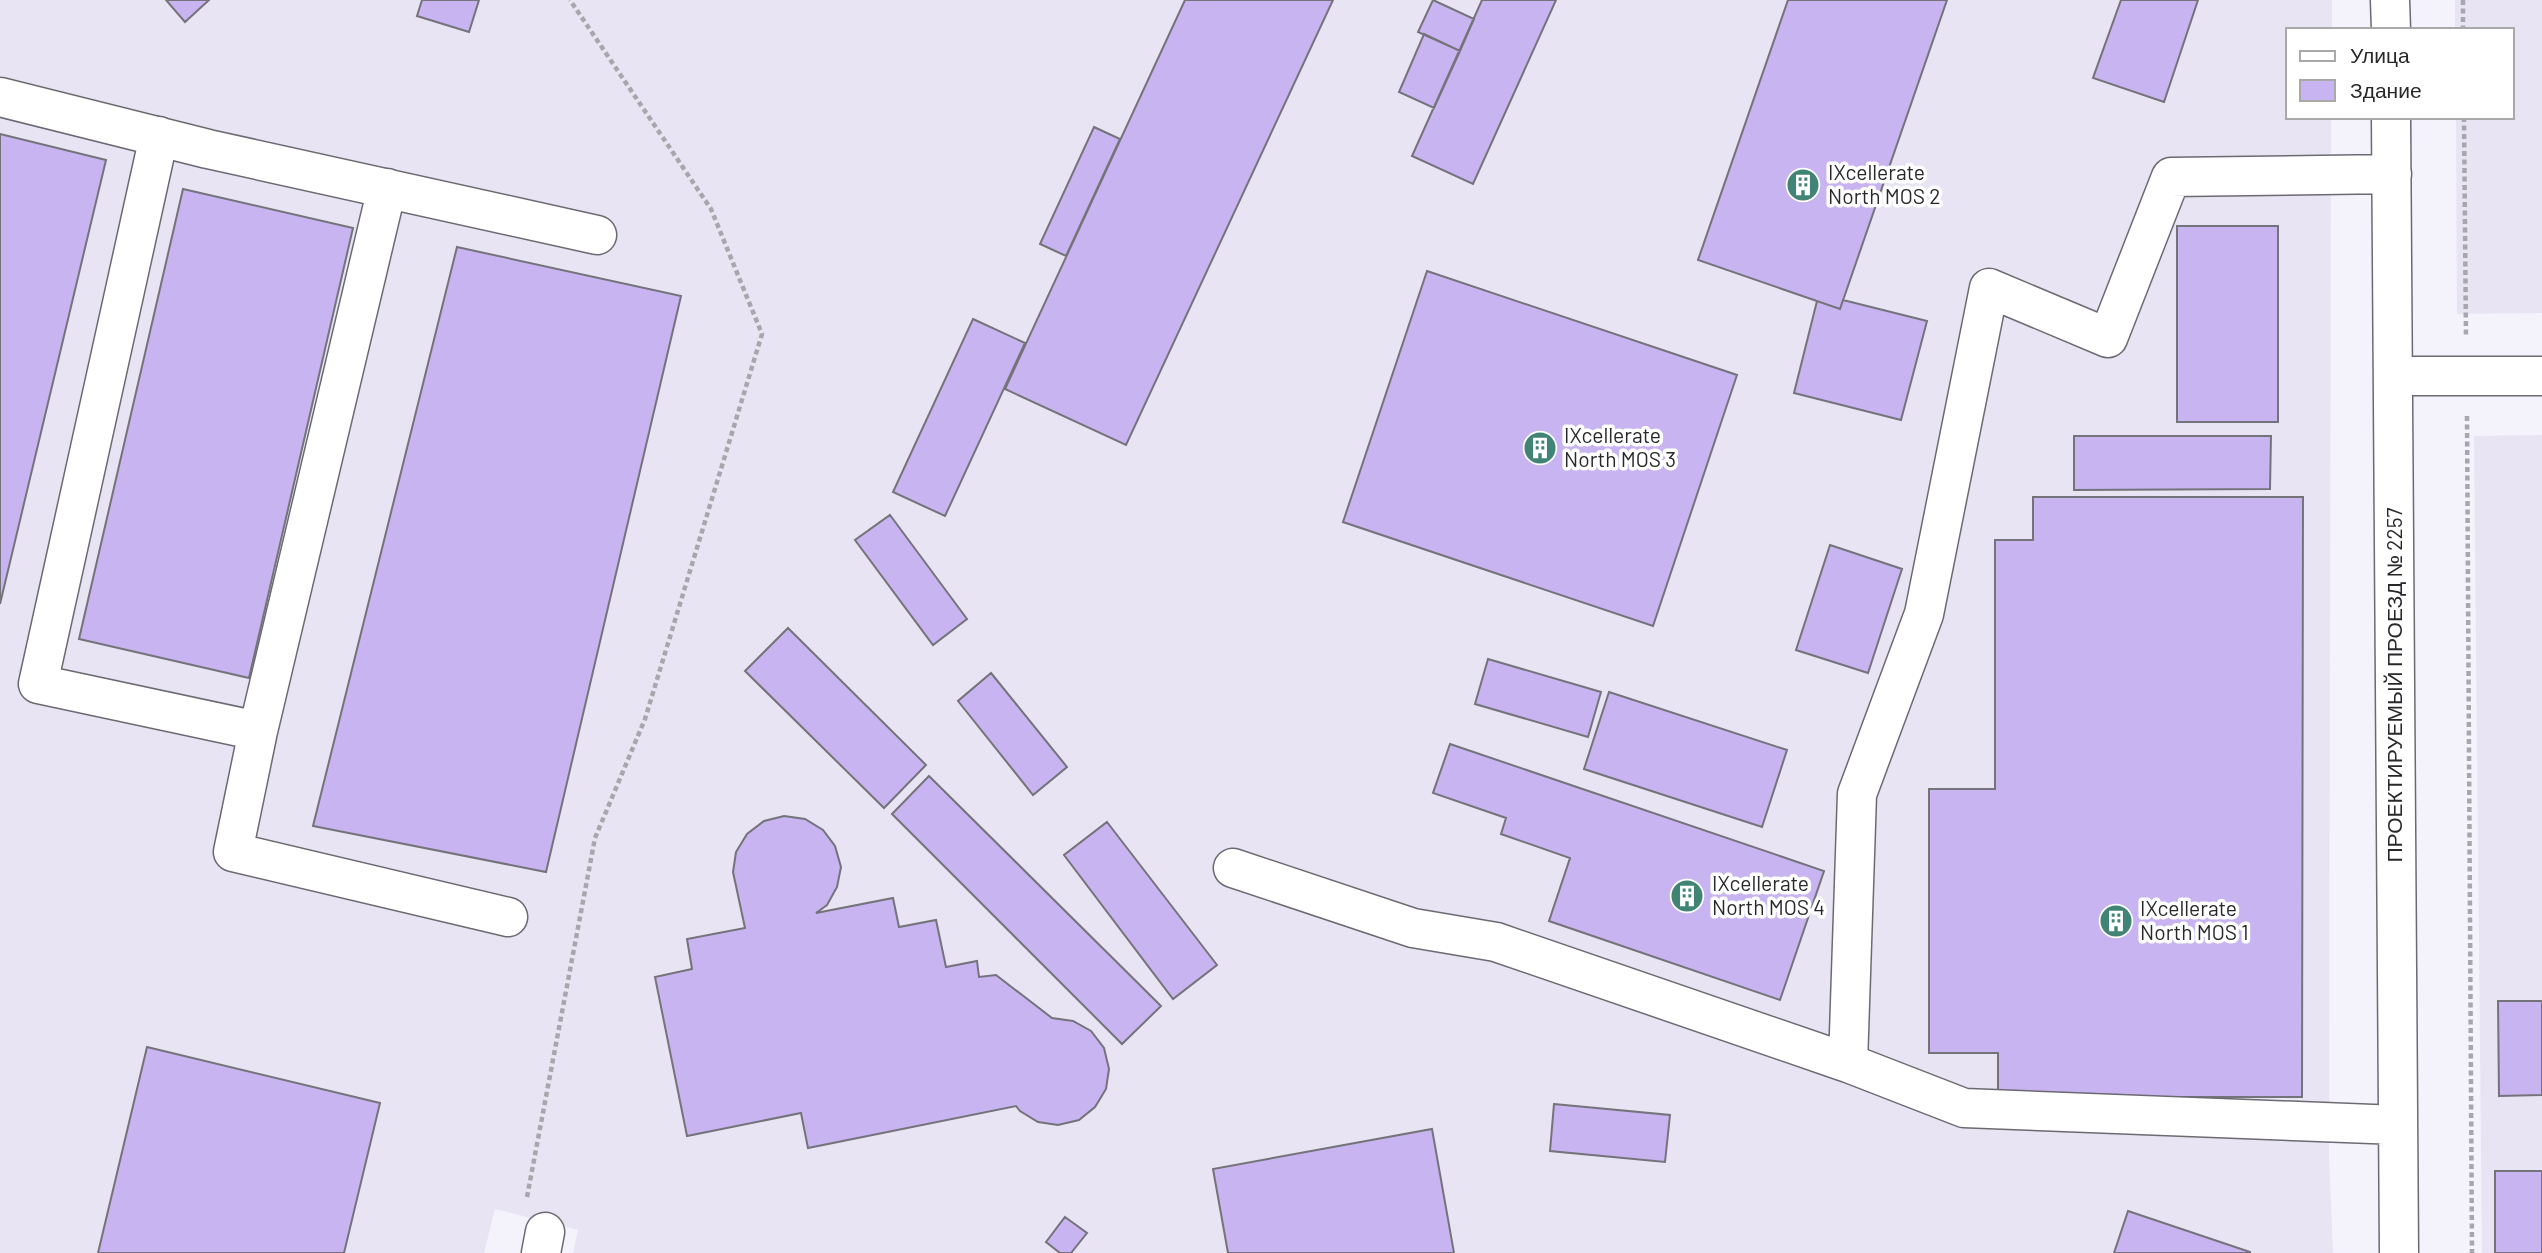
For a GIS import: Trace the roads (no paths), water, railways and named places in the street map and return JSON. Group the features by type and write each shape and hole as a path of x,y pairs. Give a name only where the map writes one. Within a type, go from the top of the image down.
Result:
{"street":[{"path":"2390,0 2391,28"},
{"path":"0,97 159,136 597,235"},
{"name":"ПРОЕКТИРУЕМЫЙ ПРОЕЗД № 2257","path":"2391,119 2399,1253"},
{"path":"159,136 38,684 258,731"},
{"path":"1848,1063 1857,794 1924,614 1989,288 2108,338 2171,177 2392,174"},
{"path":"387,188 258,731 233,852 508,917"},
{"path":"2393,376 2542,376"},
{"path":"1233,868 1413,928 1496,942 1848,1063 1964,1108 2398,1125"}],"place":[{"name":"IXcellerate North MOS 2","path":"1803,185"},
{"name":"IXcellerate North MOS 3","path":"1540,448"},
{"name":"IXcellerate North MOS 4","path":"1687,896"},
{"name":"IXcellerate North MOS 1","path":"2116,921"}]}
